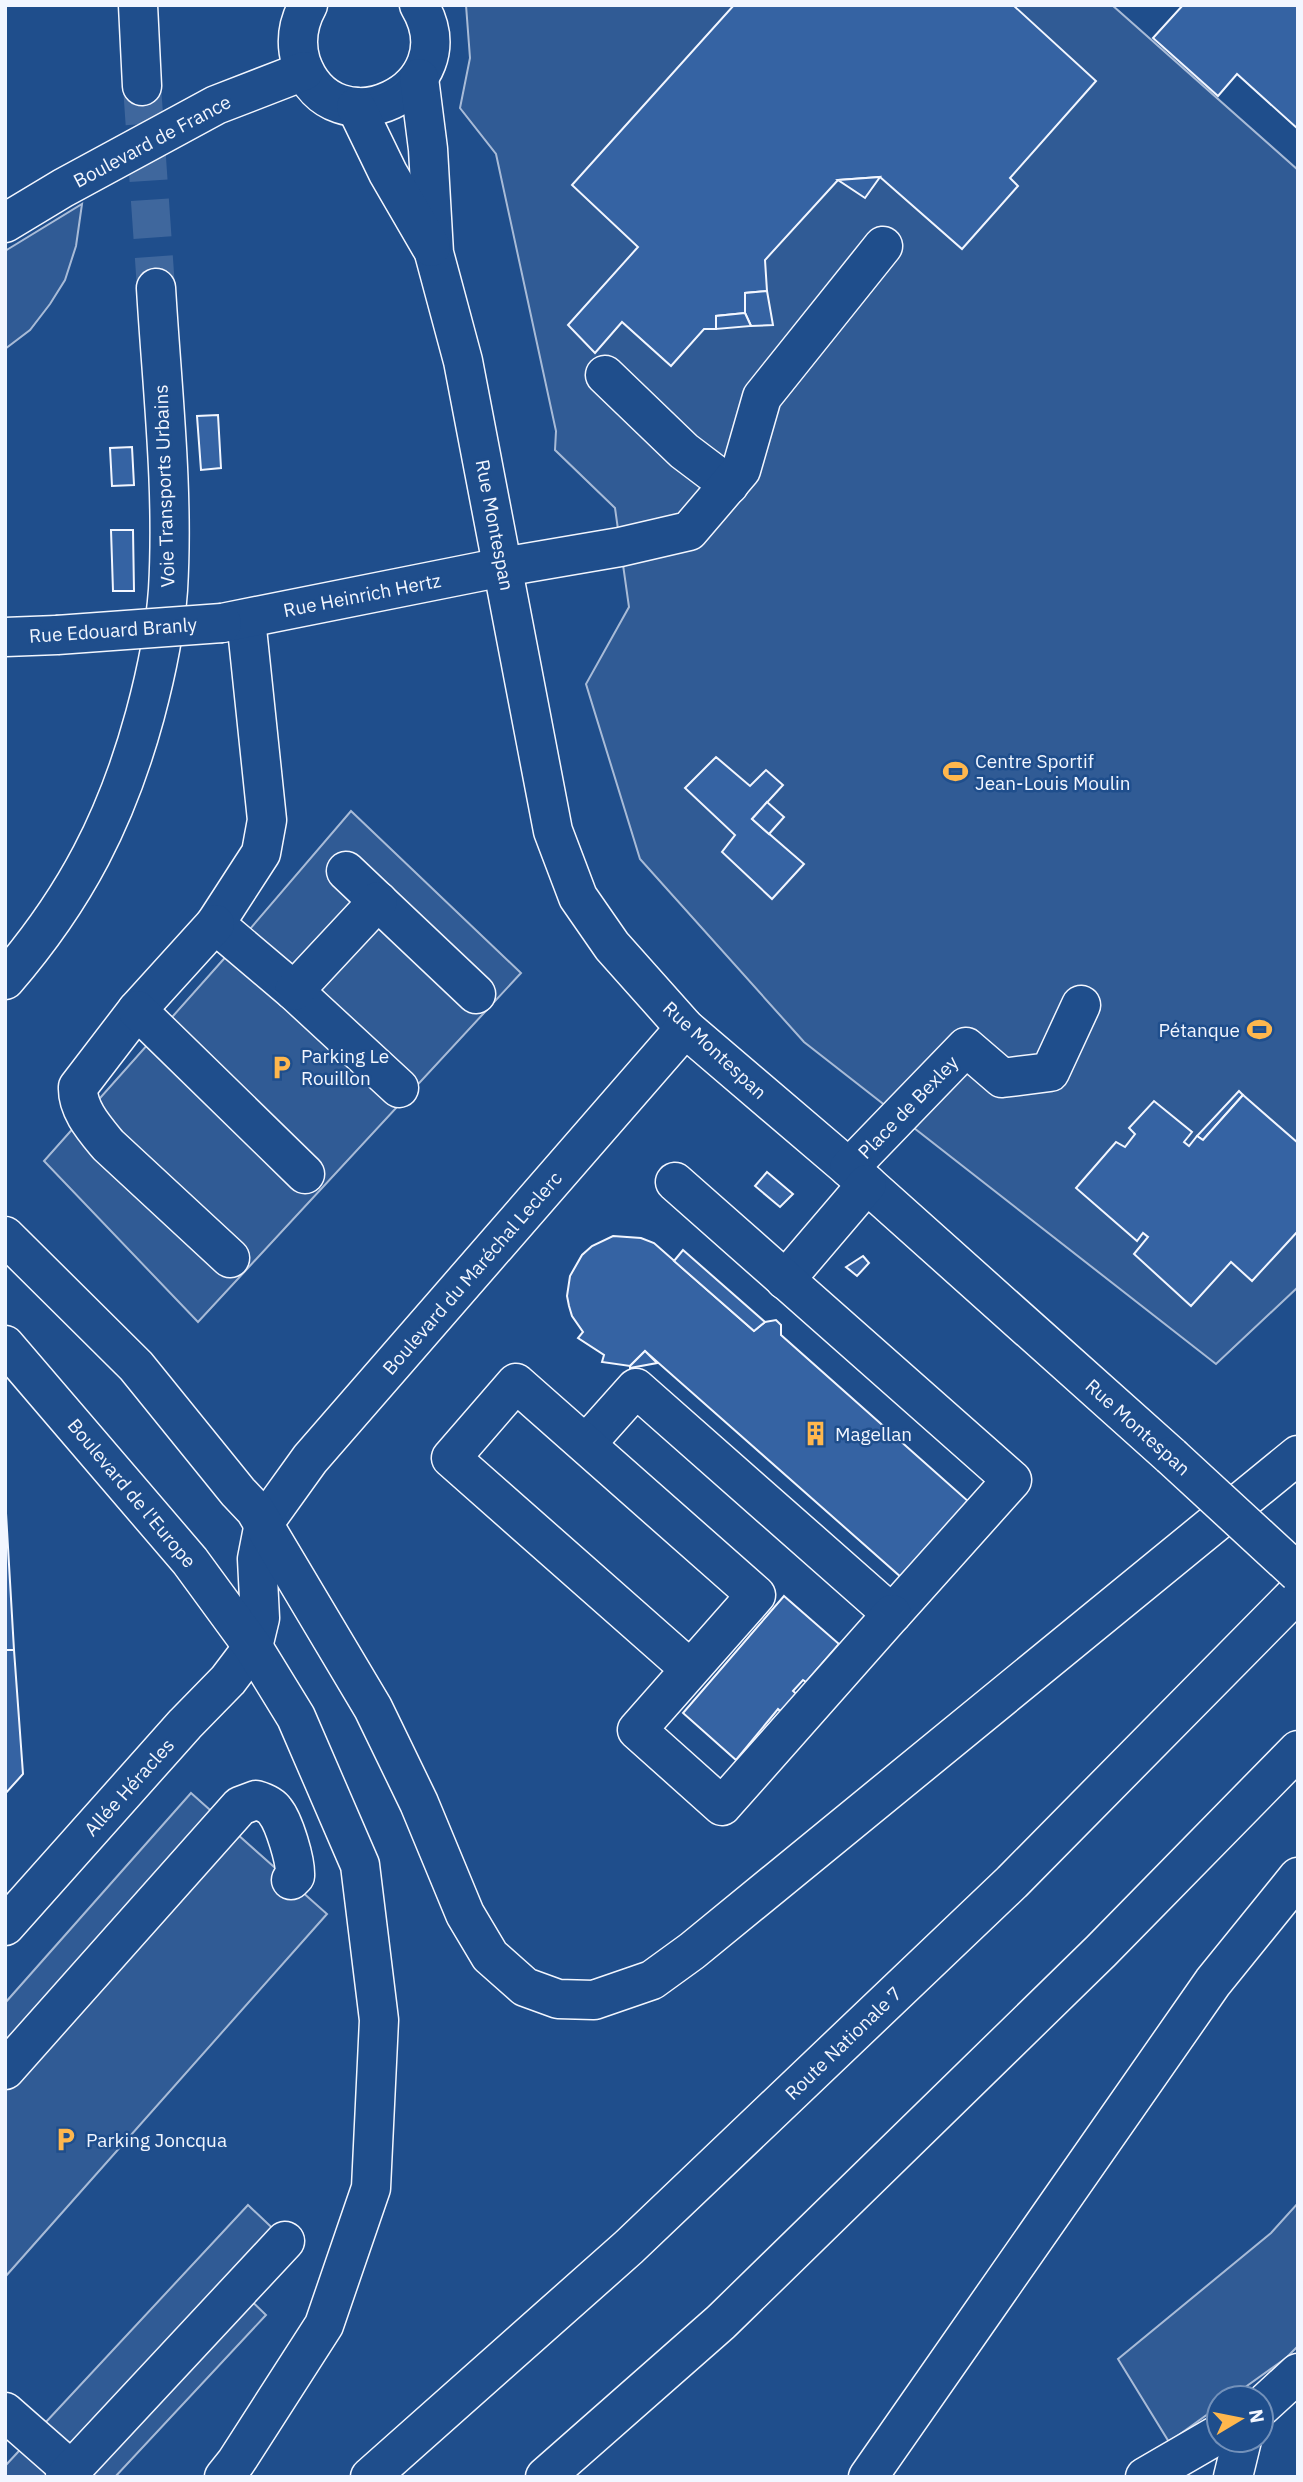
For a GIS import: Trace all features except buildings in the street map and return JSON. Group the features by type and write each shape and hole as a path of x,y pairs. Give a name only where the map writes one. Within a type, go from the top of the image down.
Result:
{"main road":[{"path":"138,5 142,86"},
{"path":"304,8 298,36 298,53 304,71 324,94 344,105 368,108 393,100 412,87 426,65 430,37 419,5"},
{"name":"Boulevard de France","path":"5,223 63,188 216,105 304,71"},
{"name":"Rue Montespan","path":"419,78 428,149 434,253 463,361 553,831 578,897 612,946 685,1028 858,1176 1298,1573"},
{"name":"Rue Montespan","path":"356,107 388,173 434,253"},
{"name":"Rue Heinrich Hertz","path":"234,621 503,566 620,547 689,531 741,470 762,397 883,246"},
{"name":"Voie Transports Urbains","path":"5,980 49,925 96,849 133,758 160,652 168,590 168,508 156,288"},
{"path":"605,374 684,452 729,485"},
{"path":"230,1258 107,1145 93,1128 77,1099 78,1087 137,1010 215,924 261,853 267,820 234,621"},
{"name":"Rue Edouard Branly","path":"5,637 234,621"},
{"path":"346,871 476,994"},
{"path":"294,991 377,901"},
{"path":"215,924 294,991 399,1088"},
{"name":"Place de Bexley","path":"858,1176 965,1047 1002,1078 1050,1072 1081,1005"},
{"path":"137,1010 306,1174"},
{"name":"Boulevard du Maréchal Leclerc","path":"264,1523 310,1460 685,1028"},
{"path":"785,1280 858,1176"},
{"path":"675,1182 1012,1480 722,1806 637,1730 690,1670 756,1595 516,1383 451,1458 690,1670"},
{"path":"5,1236 136,1366 264,1523 373,1708 419,1803 465,1914 490,1956 525,1987 558,1999 594,2000 652,1980 692,1951 1298,1455"},
{"name":"Boulevard de l'Europe","path":"5,1345 190,1561 253,1647 296,1717 360,1865 379,2020 371,2188 324,2325 224,2477"},
{"path":"586,1444 636,1388 892,1614"},
{"path":"253,1647 260,1618 257,1559 264,1523"},
{"name":"Route Nationale 7","path":"370,2477 629,2247 1012,1882 1298,1591"},
{"name":"Allée Héracles","path":"5,1926 228,1680 253,1647"},
{"path":"545,2477 721,2322 1101,1951 1298,1750"},
{"path":"5,2070 240,1806 256,1800 270,1806 277,1813 295,1865 295,1876 291,1880"},
{"path":"868,2477 1213,1982 1298,1877"},
{"path":"5,2412 68,2473 285,2241"},
{"path":"1275,2394 1298,2373"},
{"path":"1145,2477 1205,2442"},
{"path":"1233,2477 1239,2454"}],"shaded area":[{"name":"Centre Sportif Jean-Louis Moulin","path":"466,5 1112,5 1298,170 1298,1287 1216,1364 804,1042 640,859 586,684 629,607 615,508 555,450 556,431 496,154 460,108 470,58"},
{"path":"82,204 76,246 65,280 30,330 5,349 5,251"},
{"name":"Parking Le Rouillon","path":"351,811 521,973 198,1322 44,1161"},
{"name":"Parking Joncqua","path":"191,1793 327,1914 5,2277 5,2003"},
{"path":"1298,2203 1298,2346 1250,2384 1205,2384 1205,2416 1169,2442 1118,2359 1271,2233"},
{"path":"248,2205 285,2240 239,2289 266,2315 115,2477 5,2477 5,2466"}],"tunnel":[{"path":"142,86 156,288"}],"place":[{"name":"Centre Sportif Jean-Louis Moulin","path":"955,772"},
{"name":"Pétanque","path":"1260,1030"},
{"name":"Parking Le Rouillon","path":"281,1067"},
{"name":"Magellan","path":"815,1434"},
{"name":"Parking Joncqua","path":"66,2140"}]}
